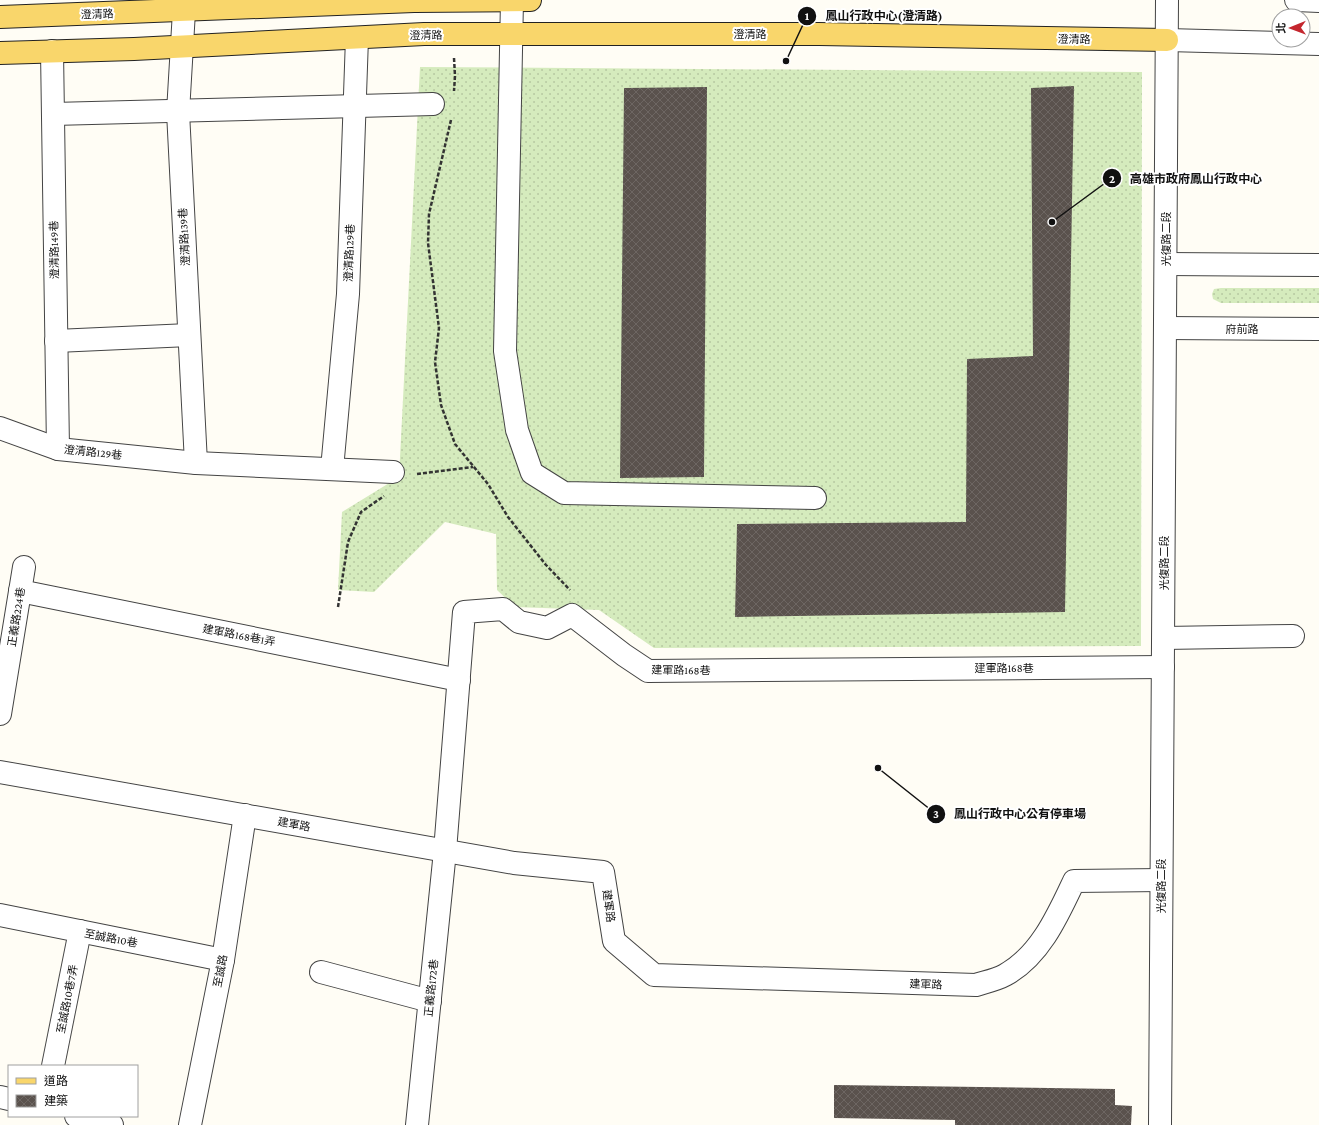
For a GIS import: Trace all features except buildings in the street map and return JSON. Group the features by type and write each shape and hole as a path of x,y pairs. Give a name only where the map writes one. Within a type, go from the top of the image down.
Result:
{"main road":[{"name":"澄清路","path":"0,17 414,1 530,0"},
{"name":"澄清路","path":"0,52 182,46 452,34 819,34 1167,40"},
{"name":"澄清路","path":"0,52 182,46"}],"street":[{"path":"512,0 513,34 506,352 517,430 532,473 564,493 815,498"},
{"name":"光復路二段","path":"1160,1125 1167,0"},
{"path":"1296,0 1319,1"},
{"name":"澄清路139巷","path":"184,11 178,112 196,463"},
{"name":"澄清路129巷","path":"332,469 348,294 353,106 357,38"},
{"name":"澄清路","path":"1167,40 1319,44"},
{"name":"澄清路149巷","path":"52,51 58,449"},
{"path":"53,114 446,105"},
{"path":"1166,264 1319,265"},
{"name":"府前路","path":"1166,328 1319,329"},
{"path":"56,341 189,335"},
{"name":"澄清路129巷","path":"0,428 58,449 196,463 332,469 402,474"},
{"name":"正義路224巷","path":"0,714 24,567"},
{"name":"建軍路168巷1弄","path":"20,591 459,680"},
{"path":"445,851 464,612 503,609 519,622 547,628 572,615"},
{"name":"建軍路168巷","path":"572,615 648,670 1163,667"},
{"path":"1164,638 1293,636"},
{"name":"建軍路","path":"0,772 514,863 604,872 614,941 654,975 976,985 1005,975 1029,957 1056,918 1074,881 1161,880"},
{"name":"至誠路","path":"190,1125 223,960 245,815"},
{"name":"正義路172巷","path":"417,1125 445,851"},
{"name":"至誠路10巷","path":"0,915 223,960"},
{"name":"至誠路10巷7弄","path":"53,1065 80,931"},
{"path":"321,972 430,1000"},
{"path":"80,1117 112,1125"}],"path":[{"path":"452,34 455,76 446,105 451,128 429,214 428,243 439,328 435,362 441,405 455,444 488,484 508,516 546,565 575,596 572,615"},
{"path":"402,474 473,467"},
{"path":"338,607 348,542 361,512 386,495"}],"green space":[{"path":"420,67 1142,72 1141,646 654,648 599,610 515,607 497,590 496,534 445,522 374,592 338,590 342,512 399,477"},
{"path":"1319,288 1319,303 1221,303 1213,299 1212,294 1214,289"}],"place":[{"name":"鳳山行政中心(澄清路)","path":"786,61"},
{"name":"高雄市政府鳳山行政中心","path":"1052,222"},
{"name":"鳳山行政中心公有停車場","path":"878,768"}]}
